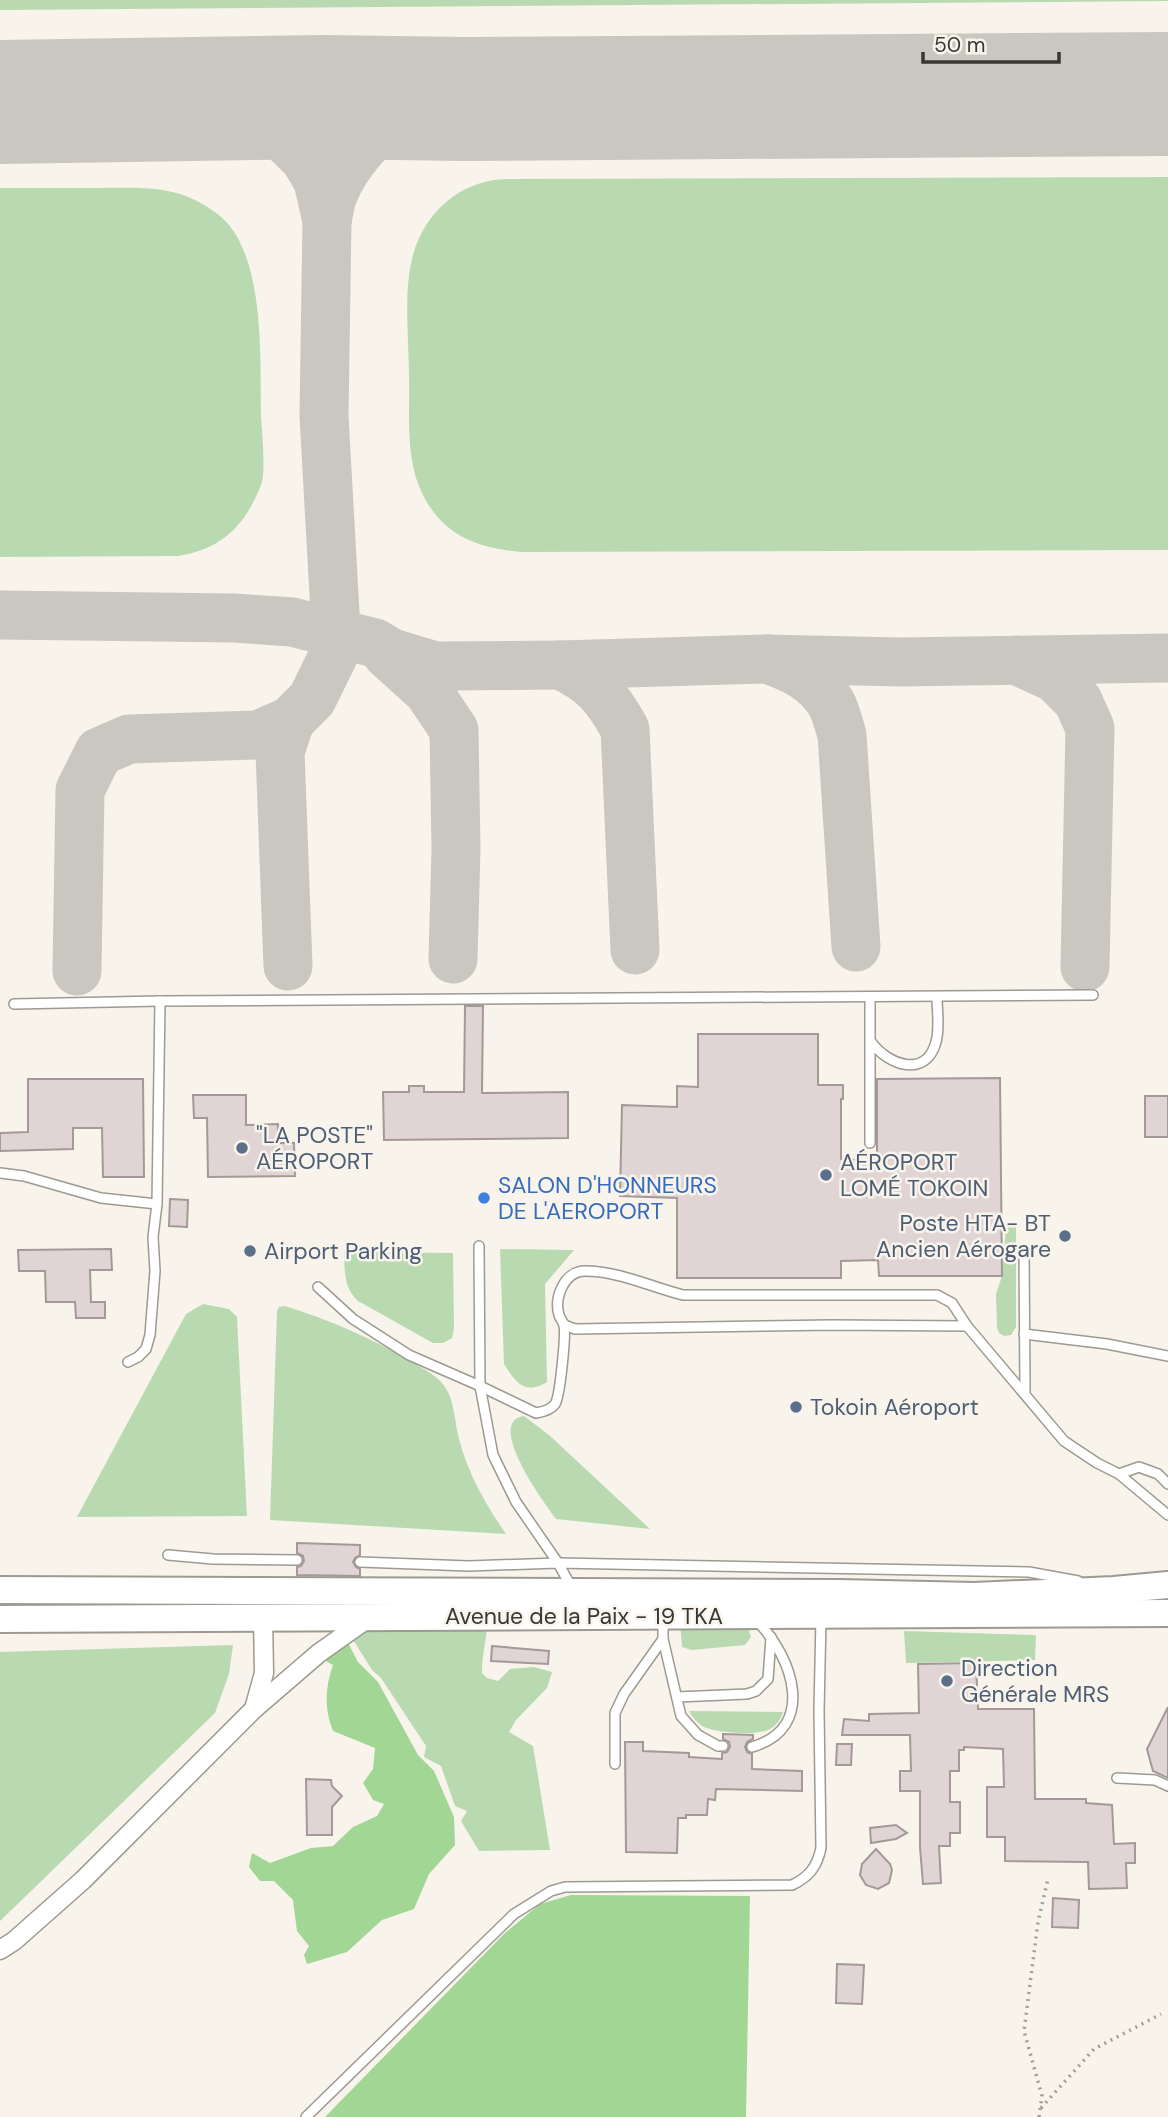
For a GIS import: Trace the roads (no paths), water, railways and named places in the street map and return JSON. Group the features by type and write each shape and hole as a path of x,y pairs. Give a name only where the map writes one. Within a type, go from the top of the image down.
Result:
{"main road":[{"path":"663,1616 1168,1585"},
{"name":"Avenue de la Paix - 19 TKA","path":"0,1590 574,1592 663,1616"},
{"name":"Avenue de la Paix - 19 TKA","path":"0,1619 1168,1613"}],"street":[{"path":"254,1710 264,1673 263,1617"},
{"path":"0,1950 15,1941 83,1880 254,1710 319,1653 370,1617"}],"lane":[{"path":"13,1004 1093,995"},
{"path":"870,997 870,1143"},
{"path":"871,1042 880,1054 895,1063 909,1066 921,1062 932,1052 937,1039 937,997"},
{"path":"128,1362 146,1349 150,1335 155,1271 153,1237 157,1204 160,1001"},
{"path":"0,1173 24,1176 118,1201 157,1204"},
{"path":"478,1246 480,1386 493,1455 516,1502 558,1563 574,1592"},
{"path":"1024,1250 1025,1393"},
{"path":"318,1286 353,1319 409,1355 536,1413 554,1405 560,1388 564,1325 558,1314 561,1287 570,1276 582,1271 631,1278 683,1295 937,1295 952,1303 967,1326 1064,1441 1119,1474 1168,1515"},
{"path":"564,1325 575,1329 967,1326"},
{"path":"1024,1334 1107,1343 1168,1356"},
{"path":"1119,1474 1139,1466 1158,1474 1168,1483"},
{"path":"168,1555 213,1559 297,1560"},
{"path":"360,1562 468,1566 558,1563 1029,1572 1114,1590"},
{"path":"752,1615 771,1635 787,1662 793,1686 792,1709 782,1730 767,1742 752,1746"},
{"path":"306,2117 514,1914 551,1891 565,1887 792,1885 803,1880 818,1861 821,1848 818,1711 821,1615"},
{"path":"663,1616 681,1716 698,1735 723,1746"},
{"path":"615,1764 615,1713 663,1616"},
{"path":"677,1697 747,1694 756,1691 768,1679 771,1635"},
{"path":"1117,1778 1155,1780 1168,1786"}],"place":[{"name":"\"LA POSTE\" AÉROPORT","path":"242,1148"},
{"name":"AÉROPORT LOMÉ TOKOIN","path":"826,1175"},
{"name":"SALON D'HONNEURS DE L'AEROPORT","path":"484,1198"},
{"name":"Poste HTA- BT Ancien Aérogare","path":"1065,1236"},
{"name":"Airport Parking","path":"250,1251"},
{"name":"Tokoin Aéroport","path":"796,1407"},
{"name":"Direction Générale MRS","path":"947,1681"}]}
